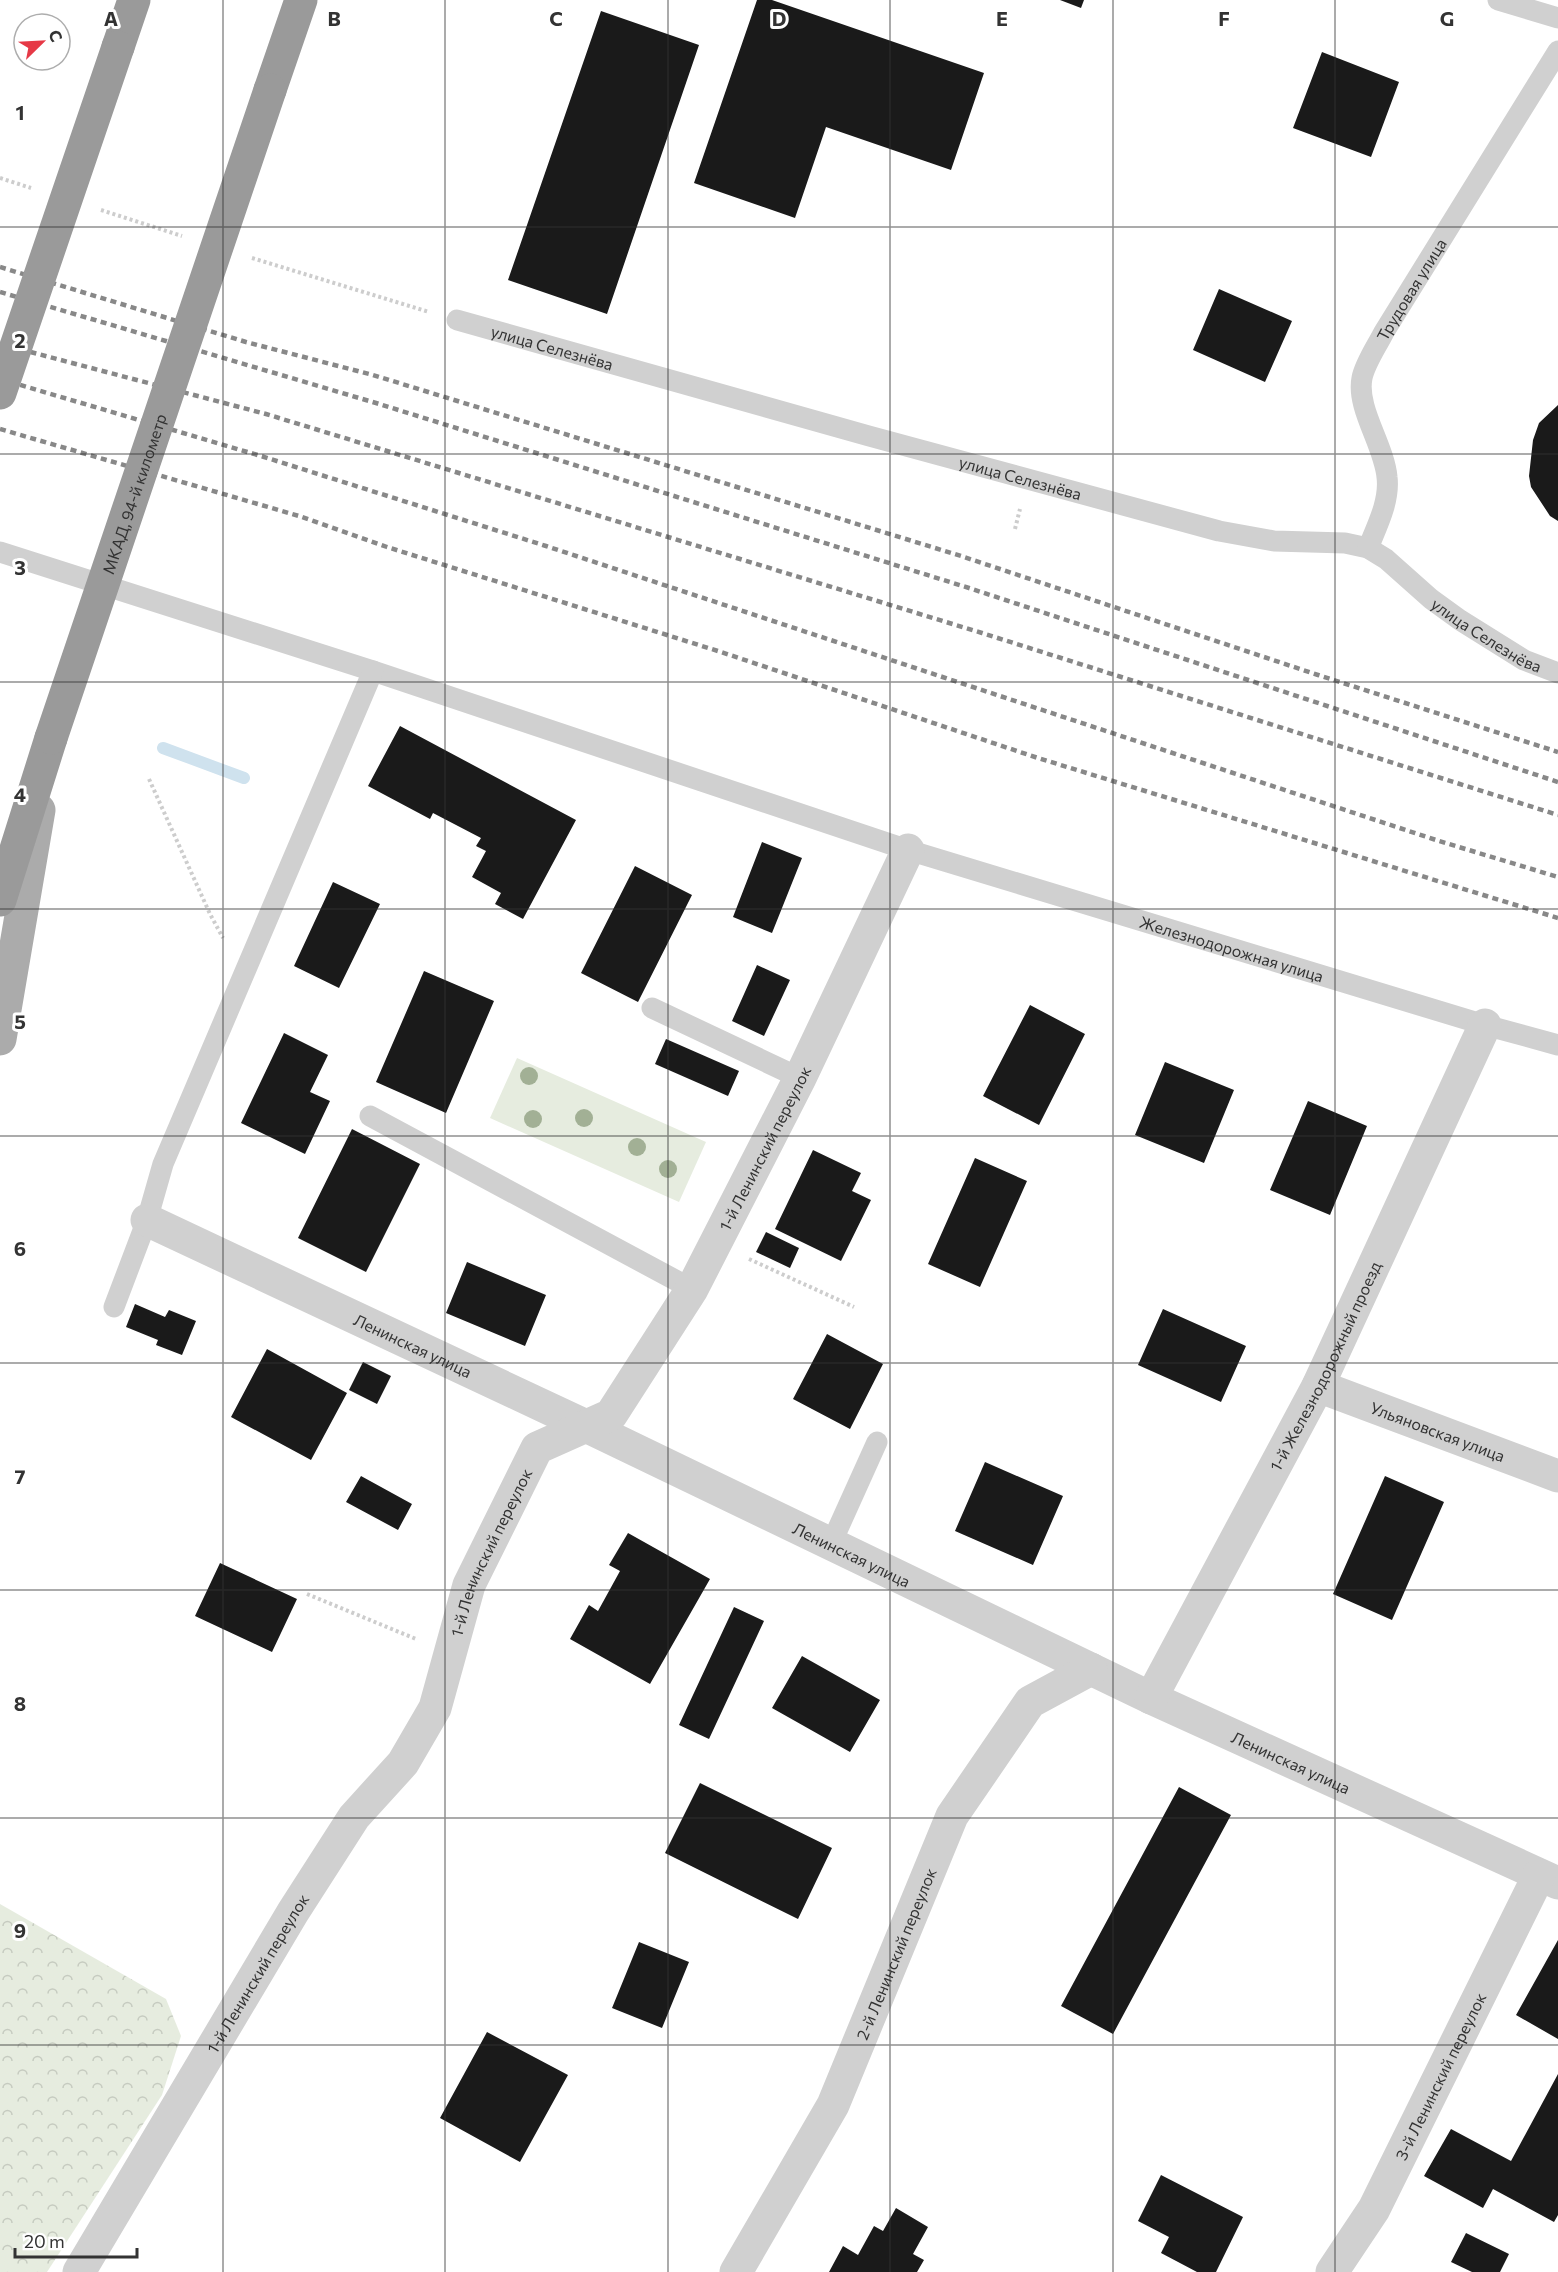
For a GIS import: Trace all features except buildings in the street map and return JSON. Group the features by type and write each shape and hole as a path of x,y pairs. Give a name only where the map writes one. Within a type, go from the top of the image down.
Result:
{"highway":[{"path":"0,393 134,0"},
{"name":"МКАД, 94-й километр","path":"0,900 51,738 301,0"}],"main road":[{"path":"0,1039 51,738"}],"street":[{"name":"1-й Ленинский переулок","path":"79,2272 293,1912 354,1817 403,1763 435,1708 469,1585 537,1448 611,1415 692,1289 800,1078 908,850"},
{"name":"1-й Железнодорожный проезд","path":"1151,1698 1318,1386 1485,1025"},
{"name":"Ленинская улица","path":"147,1220 586,1426 1151,1698 1549,1879"},
{"name":"Ульяновская улица","path":"1318,1386 1558,1476"},
{"name":"2-й Ленинский переулок","path":"736,2272 833,2104 952,1816 1029,1702 1091,1669"},
{"name":"3-й Ленинский переулок","path":"1332,2272 1374,2209 1549,1879"}],"lane":[{"path":"1498,0 1558,18"},
{"name":"Трудовая улица","path":"1368,548 1383,509 1388,478 1383,454 1365,410 1361,392 1362,378 1384,332 1558,51"},
{"name":"улица Селезнёва","path":"457,320 858,433 1219,531 1274,541 1345,543 1368,548 1386,559 1431,599 1460,620 1524,660 1558,673"},
{"name":"Железнодорожная улица","path":"0,552 374,671 908,850 1485,1025 1558,1045"},
{"path":"114,1307 147,1220 163,1164 374,671"},
{"path":"652,1008 800,1078"},
{"path":"370,1116 692,1289"},
{"path":"831,1544 877,1442"}],"path":[{"path":"149,778 210,914"},
{"path":"716,1243 854,1307"},
{"path":"307,1594 450,1653"}],"green space":[{"path":"517,1058 706,1142 679,1202 490,1118"},
{"path":"0,1904 166,1999 181,2036 162,2095 47,2272 0,2272"}],"waterway":[{"path":"163,748 244,778"}],"railway":[{"path":"0,267 246,342 373,375 961,556 1558,752"},
{"path":"0,292 376,403 969,588 1558,782"},
{"path":"0,344 266,414 982,633 1558,815"},
{"path":"0,379 261,456 546,546 1439,841 1558,877"},
{"path":"0,429 299,516 387,547 721,652 1038,758 1558,918"}]}
